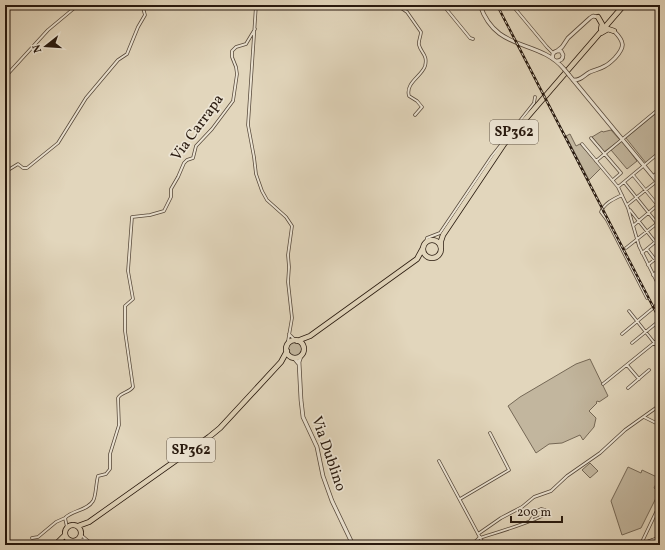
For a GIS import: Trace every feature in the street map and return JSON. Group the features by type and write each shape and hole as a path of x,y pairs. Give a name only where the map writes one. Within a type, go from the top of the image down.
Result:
{"main road":[{"name":"SP362","path":"417,259 438,256 440,254 443,235 493,157 624,5"},
{"path":"598,17 608,19 617,13"},
{"path":"596,37 606,30 614,31 612,24 617,13"},
{"path":"596,37 602,24 598,17"},
{"name":"SP362","path":"281,362 291,342 310,336 417,259 426,242 443,235"},
{"path":"434,240 439,242 441,248"},
{"path":"423,248 429,257"},
{"name":"SP362","path":"68,525 78,526 89,522 209,438 281,362 285,359 301,356 303,353 303,348 310,336"},
{"path":"296,341 301,343 303,348"},
{"path":"287,349 289,355 294,358"},
{"name":"SP362","path":"80,535 89,522"},
{"path":"57,544 64,535 68,525"},
{"path":"57,544 68,540 72,542 80,535 78,526"},
{"path":"64,535 68,540"},
{"path":"640,545 660,538"}],"street":[{"path":"5,11 13,5"},
{"path":"5,76 48,30 78,5"},
{"path":"5,172 18,164 23,168 27,168 58,143 86,98 113,66 129,51 138,27 145,15 143,8 145,5"},
{"path":"256,5 248,125 256,174 262,191 267,200 286,217 292,226 288,276 292,318 287,349"},
{"path":"397,5 407,12 421,32 419,45 425,57 424,68 411,84 408,92 411,98 417,101 422,107 415,115"},
{"path":"443,5 470,38 473,39"},
{"path":"480,5 489,22 500,34 514,43 547,55 562,53"},
{"path":"512,5 546,47 551,50 573,80 578,82 580,88 660,185"},
{"path":"555,55 568,38 590,18 594,16 598,17"},
{"name":"Via Carrapa","path":"32,538 38,537 56,522 84,509 93,502 98,476 106,474 110,469 110,454 119,425 118,398 132,387 125,306 133,298 128,271 132,217 159,213 166,209 171,197 171,189 184,163 193,158 196,146 212,129 233,101 237,74 236,66 232,57 232,51 236,47 246,44 255,29"},
{"path":"578,82 591,72 606,66 620,53 623,43 614,31"},
{"path":"562,47 564,69"},
{"path":"555,55 562,59"},
{"path":"426,242 427,238 440,232 493,157 534,103 535,97"},
{"path":"596,161 660,108"},
{"path":"591,138 621,173 612,180"},
{"path":"582,144 618,187 627,205 642,253 660,286"},
{"path":"618,187 660,152"},
{"path":"653,176 660,171"},
{"path":"633,175 659,204 660,208"},
{"path":"627,205 657,181"},
{"path":"624,182 660,227"},
{"path":"622,195 609,202 602,208 601,212 607,220 647,298"},
{"path":"634,225 659,204"},
{"path":"628,208 660,248"},
{"path":"626,248 660,220"},
{"path":"642,253 660,238"},
{"path":"647,249 660,266"},
{"path":"648,265 660,255"},
{"path":"653,274 660,269"},
{"path":"656,305 660,302"},
{"path":"622,334 652,308"},
{"path":"629,312 660,350"},
{"path":"632,343 659,321"},
{"path":"289,332 290,336 296,341"},
{"path":"603,384 660,338"},
{"name":"Via Dublino","path":"301,356 300,400 303,417 317,447 323,476 332,501 353,545"},
{"path":"294,358 300,366"},
{"path":"627,365 639,379"},
{"path":"628,388 649,370"},
{"path":"468,545 476,541 490,525 522,507 534,498 551,492 563,480 600,453 627,428 660,405"},
{"path":"644,417 660,425"},
{"path":"460,499 509,470 490,433"},
{"path":"439,461 484,545"},
{"path":"640,545 660,504"},
{"path":"479,536 530,521 544,516 546,513 545,510 541,509 530,521"},
{"path":"656,511 660,510"},
{"path":"65,518 68,525"},
{"path":"80,535 93,545"},
{"path":"80,535 86,540"}],"shaded area":[{"path":"660,110 660,151 646,163 626,138"},
{"path":"611,130 620,140 604,152 592,137 602,131"},
{"path":"570,134 576,146 580,144 601,168 589,180 566,136"},
{"path":"622,141 637,161 627,169 611,150"},
{"path":"292,342 298,342 302,346 302,352 298,356 292,356 288,352 288,346"},
{"path":"590,359 608,396 599,402 596,402 597,403 589,411 596,418 594,427 583,440 580,435 562,443 549,444 536,453 508,406 520,397 576,364"},
{"path":"590,463 598,471 590,478 582,470"},
{"path":"628,467 641,473 642,470 659,478 654,488 659,492 641,528 622,535 611,501"}],"railway":[{"path":"497,5 660,320"}]}
